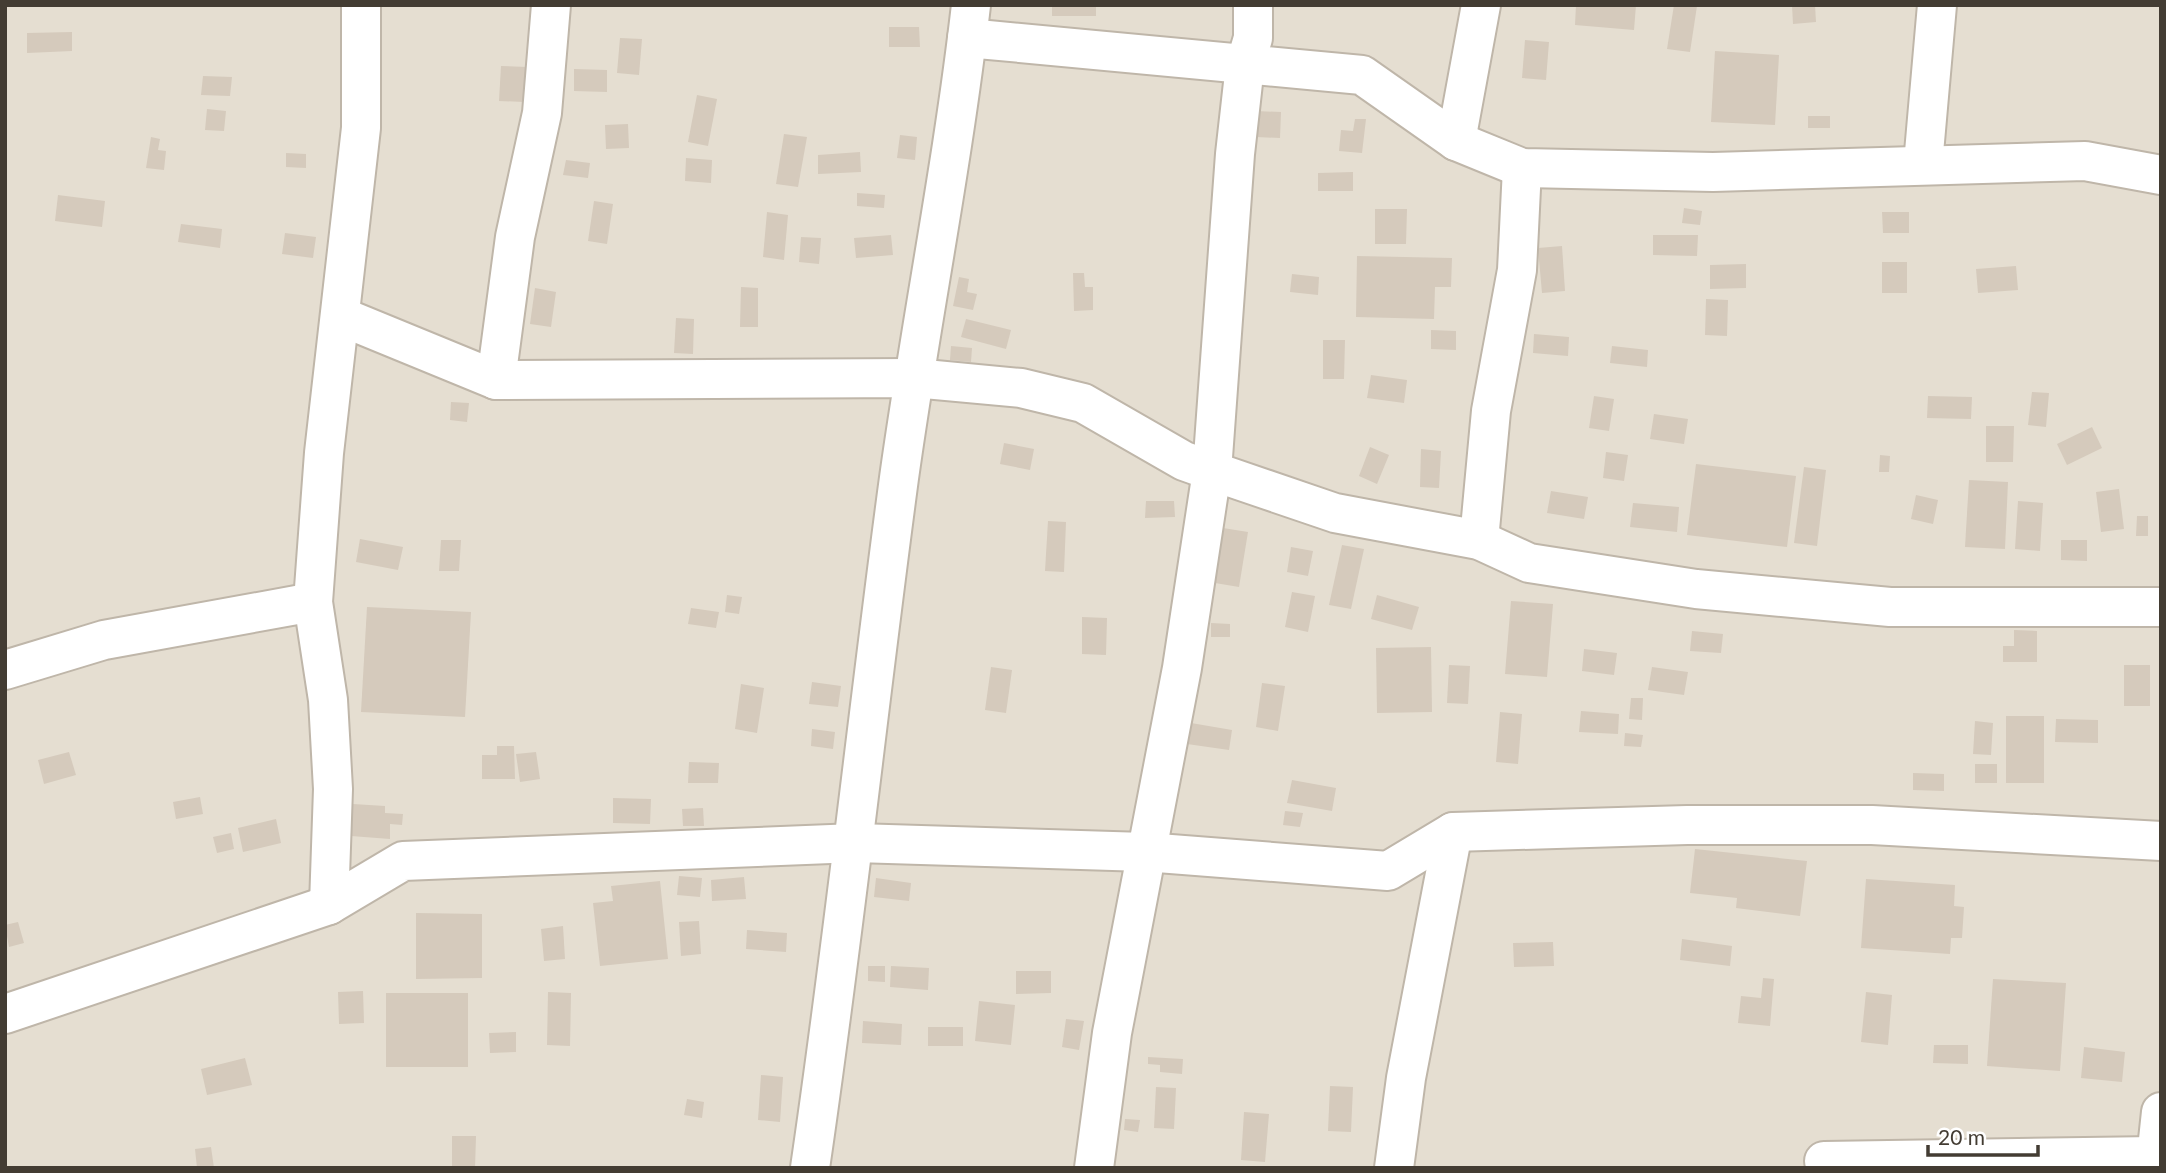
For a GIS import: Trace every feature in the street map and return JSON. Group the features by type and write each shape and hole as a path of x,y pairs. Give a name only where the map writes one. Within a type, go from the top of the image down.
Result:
{"street":[{"path":"329,905 333,789 328,700 313,602 361,128 361,5"},
{"path":"496,380 515,237 542,113 551,5"},
{"path":"1094,1168 1112,1032 1182,668 1212,471 1235,154 1245,65 1253,38 1253,5"},
{"path":"1456,141 1481,5"},
{"path":"1923,164 1937,5"},
{"path":"810,1168 856,843 868,717 914,378 969,22 1245,65 1362,75 1456,141 1522,168 1713,172 2085,160 2161,175"},
{"path":"1479,540 1491,411 1517,270 1522,168"},
{"path":"340,316 496,380 914,378 1021,388 1083,403 1184,461 1212,471 1335,513 1479,540 1530,563 1696,589 1890,607 2161,607"},
{"path":"5,670 104,640 313,602"},
{"path":"5,1014 329,905 403,861 856,843 1145,852 1388,871 1453,832 1687,824 1872,825 2161,841"},
{"path":"1394,1168 1406,1078 1453,832"},
{"path":"1824,1161 2155,1162 2161,1112"}],"shaded area":[{"path":"5,5 2161,5 2161,1168 5,1168"}],"building":[{"path":"1052,5 1096,5 1096,16 1052,16"},
{"path":"1576,5 1636,5 1634,30 1575,25"},
{"path":"1674,5 1697,6 1690,52 1667,49"},
{"path":"1792,5 1815,5 1816,22 1793,24"},
{"path":"889,27 919,27 920,47 889,47"},
{"path":"72,32 72,51 27,53 27,33"},
{"path":"620,38 642,39 639,75 617,73"},
{"path":"1525,40 1549,42 1546,80 1522,78"},
{"path":"1715,51 1779,55 1775,125 1711,122"},
{"path":"501,66 527,67 524,102 499,101"},
{"path":"574,69 607,70 607,92 574,91"},
{"path":"203,76 232,77 230,96 201,95"},
{"path":"697,95 717,99 708,146 688,142"},
{"path":"207,109 226,111 224,131 205,130"},
{"path":"1256,111 1281,112 1280,138 1256,137"},
{"path":"1808,116 1830,116 1830,128 1808,128"},
{"path":"1355,119 1366,119 1362,153 1339,151 1341,130 1353,131"},
{"path":"628,124 629,148 606,149 605,125"},
{"path":"784,134 807,137 798,187 776,184"},
{"path":"900,135 917,137 915,160 897,158"},
{"path":"151,137 160,139 158,150 166,151 164,170 146,168"},
{"path":"860,152 861,172 818,174 818,155"},
{"path":"286,153 306,154 306,168 286,167"},
{"path":"686,158 712,160 711,183 685,181"},
{"path":"566,160 590,163 588,178 563,175"},
{"path":"1353,172 1353,191 1318,191 1318,173"},
{"path":"857,193 885,195 884,208 857,206"},
{"path":"58,195 105,201 102,227 55,221"},
{"path":"594,201 613,204 607,244 588,241"},
{"path":"1684,208 1702,211 1700,225 1682,223"},
{"path":"1375,209 1407,209 1406,244 1375,244"},
{"path":"767,212 788,215 784,260 763,257"},
{"path":"1882,212 1909,212 1909,233 1883,233"},
{"path":"181,224 222,229 220,248 178,242"},
{"path":"285,233 316,237 313,258 282,254"},
{"path":"891,235 893,255 856,258 854,238"},
{"path":"1653,235 1698,235 1697,256 1653,255"},
{"path":"801,237 821,238 819,264 799,262"},
{"path":"1562,246 1565,291 1542,293 1538,248"},
{"path":"1357,256 1452,258 1451,287 1435,287 1434,319 1356,317"},
{"path":"1882,262 1907,262 1907,293 1882,293"},
{"path":"1746,264 1746,288 1710,289 1710,265"},
{"path":"2016,266 2018,290 1978,293 1976,269"},
{"path":"1073,273 1084,273 1085,287 1093,287 1093,310 1074,311"},
{"path":"1292,274 1319,277 1318,295 1290,292"},
{"path":"959,277 969,279 967,292 977,294 973,310 953,306"},
{"path":"741,287 758,288 758,327 740,327"},
{"path":"535,288 556,292 551,327 530,324"},
{"path":"1706,299 1728,300 1727,336 1705,335"},
{"path":"676,318 694,319 693,354 674,353"},
{"path":"966,319 1011,330 1006,349 961,337"},
{"path":"1431,330 1456,331 1456,350 1431,349"},
{"path":"1534,334 1569,337 1568,356 1533,353"},
{"path":"1323,340 1345,340 1344,379 1323,379"},
{"path":"951,346 972,348 971,362 950,360"},
{"path":"1612,346 1648,350 1647,367 1610,363"},
{"path":"1371,375 1407,380 1404,403 1367,398"},
{"path":"2032,392 2049,393 2046,427 2028,425"},
{"path":"1594,396 1614,399 1609,431 1589,428"},
{"path":"1928,396 1972,397 1971,419 1927,418"},
{"path":"451,402 469,403 467,422 450,420"},
{"path":"1654,414 1688,419 1684,444 1650,439"},
{"path":"1986,426 2014,426 2013,462 1986,462"},
{"path":"2092,427 2102,448 2067,465 2057,444"},
{"path":"1004,443 1034,449 1030,470 1000,464"},
{"path":"1370,447 1389,455 1377,484 1359,476"},
{"path":"1421,449 1441,451 1439,488 1420,487"},
{"path":"1606,452 1628,455 1624,481 1603,478"},
{"path":"1880,455 1890,456 1889,472 1879,472"},
{"path":"1696,464 1796,476 1787,547 1687,535"},
{"path":"1804,467 1826,470 1817,546 1794,543"},
{"path":"1969,480 2008,482 2005,549 1965,547"},
{"path":"2119,489 2124,529 2101,532 2096,492"},
{"path":"1551,491 1588,497 1584,519 1547,513"},
{"path":"1916,495 1938,500 1933,524 1911,519"},
{"path":"1146,501 1174,501 1175,517 1145,518"},
{"path":"2018,501 2043,503 2040,551 2015,549"},
{"path":"1633,503 1679,507 1677,532 1630,527"},
{"path":"2137,516 2148,516 2148,536 2136,536"},
{"path":"1048,521 1066,522 1064,572 1045,571"},
{"path":"1223,528 1248,532 1239,587 1215,583"},
{"path":"360,539 403,547 398,570 356,562"},
{"path":"441,540 461,540 459,571 439,571"},
{"path":"2061,540 2087,540 2087,561 2061,560"},
{"path":"1342,545 1364,549 1351,609 1329,605"},
{"path":"1291,547 1313,551 1308,576 1287,572"},
{"path":"1292,592 1315,596 1308,632 1285,627"},
{"path":"727,595 742,597 739,614 725,612"},
{"path":"1377,595 1419,607 1412,630 1371,619"},
{"path":"1511,601 1553,604 1547,677 1505,674"},
{"path":"367,607 471,612 465,717 361,712"},
{"path":"691,608 719,612 716,628 688,624"},
{"path":"1082,617 1107,618 1106,655 1082,654"},
{"path":"1211,623 1230,624 1230,637 1211,637"},
{"path":"2014,630 2037,631 2037,662 2003,662 2003,646 2014,646"},
{"path":"1692,631 1723,634 1721,653 1690,651"},
{"path":"1431,647 1432,712 1377,713 1376,648"},
{"path":"1584,649 1617,653 1614,675 1582,671"},
{"path":"1449,665 1470,666 1468,704 1447,703"},
{"path":"2124,665 2150,665 2150,706 2124,706"},
{"path":"991,667 1012,670 1006,713 985,710"},
{"path":"1652,667 1688,672 1684,695 1648,690"},
{"path":"812,682 841,686 838,707 809,704"},
{"path":"1262,683 1285,686 1278,731 1256,727"},
{"path":"741,684 764,688 757,733 735,729"},
{"path":"1631,698 1643,698 1642,720 1629,719"},
{"path":"1581,711 1619,714 1618,734 1579,732"},
{"path":"1500,712 1522,714 1518,764 1496,762"},
{"path":"2006,716 2044,716 2044,783 2006,783"},
{"path":"2056,719 2098,720 2098,743 2055,742"},
{"path":"1975,721 1993,723 1991,755 1973,754"},
{"path":"1191,723 1232,730 1229,750 1187,744"},
{"path":"812,729 835,732 833,749 811,746"},
{"path":"1625,733 1643,735 1641,747 1624,746"},
{"path":"497,746 514,746 515,779 482,779 482,755 497,755"},
{"path":"69,752 76,775 44,784 38,760"},
{"path":"536,752 540,779 520,782 516,754"},
{"path":"689,762 719,763 718,783 688,783"},
{"path":"1975,764 1997,764 1997,783 1975,783"},
{"path":"1913,773 1944,774 1944,791 1913,790"},
{"path":"1292,780 1336,788 1332,811 1287,803"},
{"path":"200,797 203,814 176,819 173,802"},
{"path":"613,798 651,799 650,824 613,823"},
{"path":"353,804 385,806 385,813 403,814 402,825 390,824 390,839 351,836"},
{"path":"703,808 704,826 683,826 682,809"},
{"path":"1285,811 1303,813 1300,827 1283,825"},
{"path":"276,819 281,843 243,852 238,828"},
{"path":"231,833 234,849 217,853 213,837"},
{"path":"1695,849 1807,861 1800,916 1736,908 1737,898 1690,893"},
{"path":"679,876 702,878 700,897 677,895"},
{"path":"744,877 746,899 712,901 711,880"},
{"path":"876,878 911,883 909,901 874,897"},
{"path":"1866,879 1955,885 1954,906 1964,907 1962,938 1951,938 1950,954 1861,948"},
{"path":"660,881 668,959 600,966 593,903 613,901 611,886"},
{"path":"416,913 482,914 482,978 416,979"},
{"path":"699,921 701,954 681,956 679,922"},
{"path":"18,922 24,943 9,947 5,925"},
{"path":"563,926 565,959 544,961 541,929"},
{"path":"747,930 787,933 786,952 746,949"},
{"path":"1682,939 1732,946 1730,966 1680,960"},
{"path":"1553,942 1554,966 1514,967 1513,943"},
{"path":"868,966 885,966 885,982 868,981"},
{"path":"891,966 929,968 928,990 890,987"},
{"path":"1016,971 1051,971 1051,993 1016,994"},
{"path":"1763,978 1774,979 1770,1026 1738,1023 1741,996 1761,998"},
{"path":"1993,979 2066,983 2060,1071 1987,1066"},
{"path":"363,991 364,1023 339,1024 338,992"},
{"path":"548,992 571,993 570,1046 547,1045"},
{"path":"1866,992 1892,995 1888,1045 1861,1042"},
{"path":"386,993 468,993 468,1067 386,1067"},
{"path":"979,1001 1015,1005 1011,1045 975,1041"},
{"path":"1066,1019 1084,1021 1079,1050 1062,1047"},
{"path":"863,1021 902,1024 901,1045 862,1043"},
{"path":"928,1027 963,1027 963,1046 928,1046"},
{"path":"516,1032 516,1052 490,1053 489,1033"},
{"path":"1934,1045 1968,1045 1968,1064 1933,1063"},
{"path":"2084,1047 2125,1052 2122,1082 2081,1078"},
{"path":"1148,1057 1183,1059 1182,1074 1160,1072 1160,1065 1148,1064"},
{"path":"245,1058 252,1085 207,1095 201,1069"},
{"path":"761,1075 783,1077 780,1122 758,1120"},
{"path":"1330,1086 1353,1087 1351,1132 1328,1131"},
{"path":"1156,1087 1176,1088 1174,1129 1154,1128"},
{"path":"687,1099 704,1102 702,1118 684,1115"},
{"path":"1244,1112 1269,1114 1265,1162 1241,1160"},
{"path":"1125,1119 1140,1120 1138,1132 1124,1130"},
{"path":"452,1136 476,1136 475,1168 452,1168"},
{"path":"211,1147 214,1168 197,1168 195,1149"}]}
